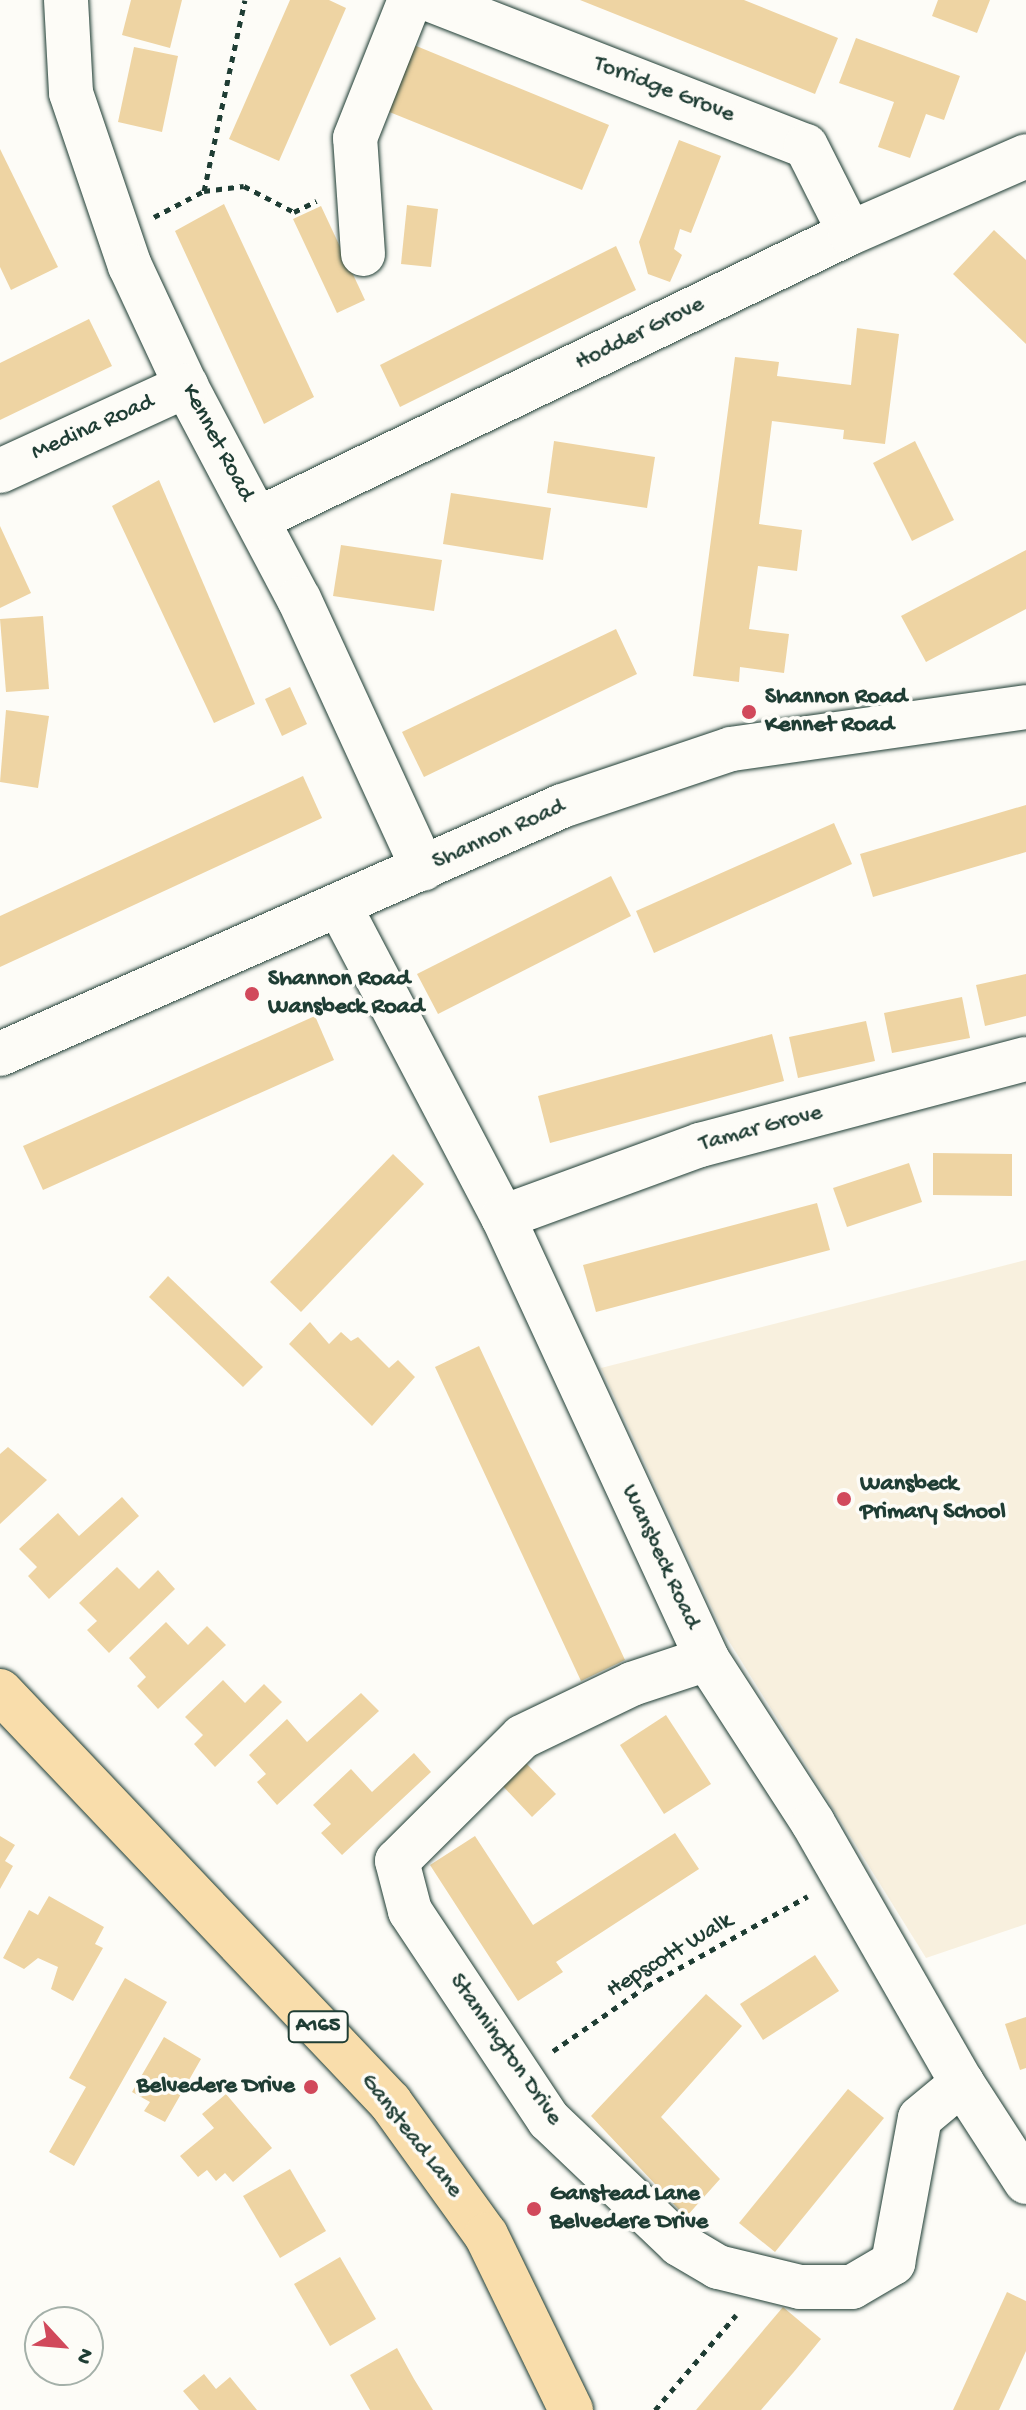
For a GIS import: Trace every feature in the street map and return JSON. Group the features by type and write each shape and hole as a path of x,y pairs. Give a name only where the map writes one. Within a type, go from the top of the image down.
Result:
{"highway":[{"name":"Ganstead Lane","path":"0,1691 390,2102 486,2235 571,2410"}],"street":[{"name":"Kennet Road","path":"66,0 71,93 120,235 186,386 258,519 423,869"},
{"path":"363,254 355,138 410,0"},
{"name":"Torridge Grove","path":"431,0 806,146 850,233"},
{"name":"Hodder Grove","path":"258,519 850,233 1024,164"},
{"name":"Medina Road","path":"0,471 186,386"},
{"name":"Shannon Road","path":"0,1054 340,907 562,806 731,749 1026,707"},
{"name":"Wansbeck Road","path":"340,907 503,1217 707,1659 843,1876 962,2083 1008,2116 1026,2182"},
{"name":"Tamar Grove","path":"503,1217 700,1145 1026,1059"},
{"name":"Stannington Drive","path":"707,1659 632,1684 522,1737 397,1861 410,1911 549,2120 679,2244 718,2267 800,2287 852,2287 893,2263 920,2118 962,2083"}],"path":[{"path":"204,191 245,0"},
{"path":"120,235 204,191 244,186 294,212 331,193 357,190"},
{"name":"Hepscott Walk","path":"519,2074 647,1986 843,1876"},
{"path":"655,2410 749,2300 756,2276"}],"shaded area":[{"name":"Wansbeck Primary School","path":"1026,1260 1026,1924 926,1958 722,1630 601,1368"}],"building":[{"path":"131,0 182,0 170,48 122,35"},
{"path":"290,0 329,0 346,8 279,161 229,139"},
{"path":"580,0 744,0 838,38 815,94"},
{"path":"938,0 990,0 977,33 932,16"},
{"path":"856,38 960,76 944,120 926,114 910,158 878,147 894,102 839,83"},
{"path":"409,43 609,125 582,190 382,109"},
{"path":"134,47 178,56 162,132 118,122"},
{"path":"679,140 721,156 691,233 680,229 674,249 682,255 670,282 648,274 639,242"},
{"path":"0,149 58,267 11,290 0,267"},
{"path":"224,204 314,397 264,424 175,231"},
{"path":"407,205 438,209 431,267 401,264"},
{"path":"321,206 365,300 337,313 293,219"},
{"path":"994,230 1026,260 1026,344 953,274"},
{"path":"616,246 636,290 400,407 380,365"},
{"path":"89,319 112,366 0,420 0,363"},
{"path":"857,328 899,334 885,444 843,439 844,430 772,421 759,524 802,530 797,571 758,566 749,629 789,634 784,673 740,667 739,682 693,676 735,357 779,362 777,376 851,385"},
{"path":"554,441 655,457 647,508 547,493"},
{"path":"915,441 954,520 912,541 873,463"},
{"path":"159,480 255,704 214,723 112,506"},
{"path":"451,493 551,508 543,560 443,544"},
{"path":"0,526 31,593 0,608"},
{"path":"341,545 442,560 434,611 333,596"},
{"path":"1026,550 1026,609 926,662 901,616"},
{"path":"43,616 49,689 6,692 0,619"},
{"path":"616,629 637,674 424,777 402,732"},
{"path":"290,687 307,724 282,736 265,699"},
{"path":"6,710 49,716 38,788 0,782"},
{"path":"303,776 322,818 0,967 0,916"},
{"path":"1026,805 1026,852 873,897 860,854"},
{"path":"834,823 852,864 654,953 636,911"},
{"path":"611,876 631,916 438,1014 417,974"},
{"path":"1026,974 1026,1016 985,1026 976,985"},
{"path":"962,997 970,1038 892,1053 884,1013"},
{"path":"315,1016 334,1060 43,1190 23,1146"},
{"path":"866,1021 875,1061 798,1078 789,1037"},
{"path":"772,1034 784,1081 550,1143 538,1096"},
{"path":"933,1153 1012,1154 1012,1196 933,1195"},
{"path":"393,1154 424,1184 301,1312 270,1282"},
{"path":"909,1163 922,1202 847,1227 833,1188"},
{"path":"817,1203 830,1250 596,1312 583,1265"},
{"path":"168,1276 263,1367 243,1387 149,1297"},
{"path":"310,1322 329,1344 341,1332 351,1341 358,1337 389,1368 398,1360 415,1377 372,1426 289,1344"},
{"path":"479,1346 625,1660 581,1681 435,1367"},
{"path":"8,1447 47,1480 0,1524 0,1454"},
{"path":"122,1497 139,1516 49,1599 28,1576 37,1567 19,1549 58,1513 79,1536"},
{"path":"117,1567 139,1589 158,1570 175,1589 109,1653 87,1630 97,1621 79,1603"},
{"path":"166,1622 188,1645 207,1626 226,1645 158,1709 137,1686 146,1677 129,1658"},
{"path":"223,1680 245,1703 264,1684 282,1702 215,1767 194,1744 203,1735 185,1717"},
{"path":"361,1693 379,1711 277,1805 257,1782 266,1774 249,1755 287,1719 307,1742"},
{"path":"666,1715 711,1784 664,1814 620,1745"},
{"path":"414,1753 431,1772 342,1855 321,1833 331,1824 313,1805 351,1769 372,1792"},
{"path":"523,1760 556,1794 532,1817 500,1783"},
{"path":"675,1833 699,1869 556,1962 563,1972 518,2001 430,1865 475,1836 533,1925"},
{"path":"0,1836 15,1845 5,1861 13,1866 0,1889"},
{"path":"49,1896 104,1927 95,1944 103,1948 73,2001 51,1989 58,1967 38,1958 24,1969 3,1958 29,1910 38,1915"},
{"path":"815,1955 839,1991 763,2040 740,2004"},
{"path":"125,1978 167,2002 74,2166 49,2152 86,2087 69,2078"},
{"path":"706,1994 742,2026 661,2117 720,2179 686,2217 591,2116"},
{"path":"1026,2017 1026,2068 1020,2070 1005,2024"},
{"path":"164,2037 201,2059 165,2122 144,2111 150,2102 132,2092"},
{"path":"848,2089 884,2118 775,2252 739,2223"},
{"path":"226,2094 272,2148 233,2182 225,2173 216,2181 207,2170 198,2177 180,2156 214,2128 202,2114"},
{"path":"290,2169 326,2231 280,2258 243,2196"},
{"path":"340,2257 376,2319 330,2346 294,2284"},
{"path":"1007,2292 1026,2301 1026,2351 999,2410 953,2410"},
{"path":"783,2307 821,2339 793,2373 761,2410 696,2410"},
{"path":"397,2348 433,2410 370,2410 350,2375"},
{"path":"204,2374 216,2389 230,2377 257,2410 199,2410 183,2391"}],"place":[{"name":"Shannon Road Kennet Road","path":"749,712"},
{"name":"Shannon Road Wansbeck Road","path":"252,994"},
{"name":"Wansbeck Primary School","path":"844,1499"},
{"name":"Belvedere Drive","path":"311,2087"},
{"name":"Ganstead Lane Belvedere Drive","path":"534,2209"}]}
